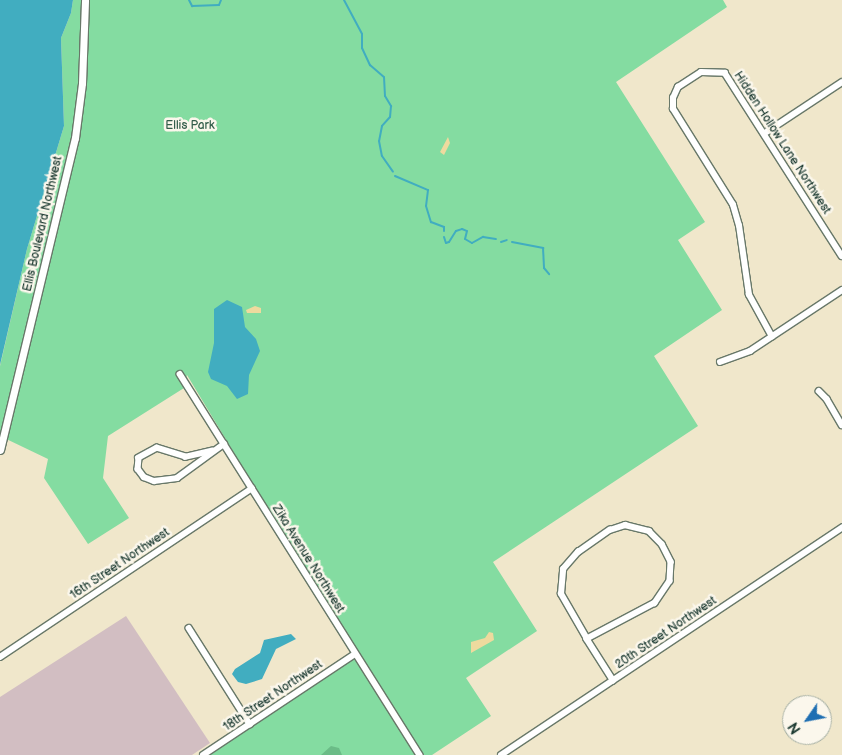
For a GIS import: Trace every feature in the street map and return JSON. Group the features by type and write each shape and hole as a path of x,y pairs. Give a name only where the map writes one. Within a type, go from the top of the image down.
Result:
{"street":[{"name":"Ellis Boulevard Northwest","path":"0,450 75,138 82,83 85,0"},
{"name":"Hidden Hollow Lane Northwest","path":"772,337 748,295 739,226 733,205 673,110 675,93 689,78 709,70 725,73 842,256"},
{"path":"765,133 842,82"},
{"path":"720,362 742,356 842,290"},
{"name":"Zika Avenue Northwest","path":"180,374 420,755"},
{"path":"819,391 827,399 842,425"},
{"path":"213,451 186,457 157,448 139,458 138,469 144,477 164,482 177,478 206,460 213,451 224,444"},
{"name":"16th Street Northwest","path":"0,657 252,488"},
{"path":"587,639 615,621 642,611 667,590 671,562 662,544 649,531 635,526 617,527 578,552 563,569 561,594 587,639 613,680"},
{"name":"20th Street Northwest","path":"501,755 842,528"},
{"path":"189,628 250,724"},
{"name":"18th Street Northwest","path":"203,755 355,654"}],"shaded area":[{"path":"126,616 210,743 192,755 0,755 0,697"}],"green space":[{"name":"Ellis Park","path":"73,0 723,0 727,7 616,82 705,222 678,240 722,310 654,356 698,426 493,562 537,631 466,678 491,716 432,755 203,755 355,654 187,375 184,388 108,436 103,478 129,518 88,544 44,478 48,459 0,436 0,366 27,249 64,126 61,38 71,13"},
{"path":"331,746 339,748 342,755 321,755"}],"sand":[{"path":"448,137 450,143 444,155 440,152"},
{"path":"255,306 261,308 261,313 247,313 246,310"},
{"path":"489,632 493,633 494,640 471,653 471,642 485,638"}],"water":[{"path":"0,0 73,0 71,13 61,38 64,126 27,249 0,365"},
{"path":"227,300 242,307 245,327 256,339 260,351 249,375 248,394 237,399 227,386 211,379 208,372 214,343 214,309"},
{"path":"291,634 296,639 276,649 262,679 246,684 238,682 232,674 235,669 260,653 264,640"}],"waterway":[{"path":"189,0 192,6 219,5 221,0"},
{"path":"344,0 362,34 362,48 370,65 384,77 385,96 391,106 390,117 382,126 379,141 382,156 393,172"},
{"path":"395,176 428,190 426,206 431,222 444,227 444,231"},
{"path":"444,237 446,243 449,242 456,231 462,229 467,231 465,239 472,243 483,237 496,239"},
{"path":"501,242 507,240"},
{"path":"512,242 543,248 544,268 549,274"}]}
